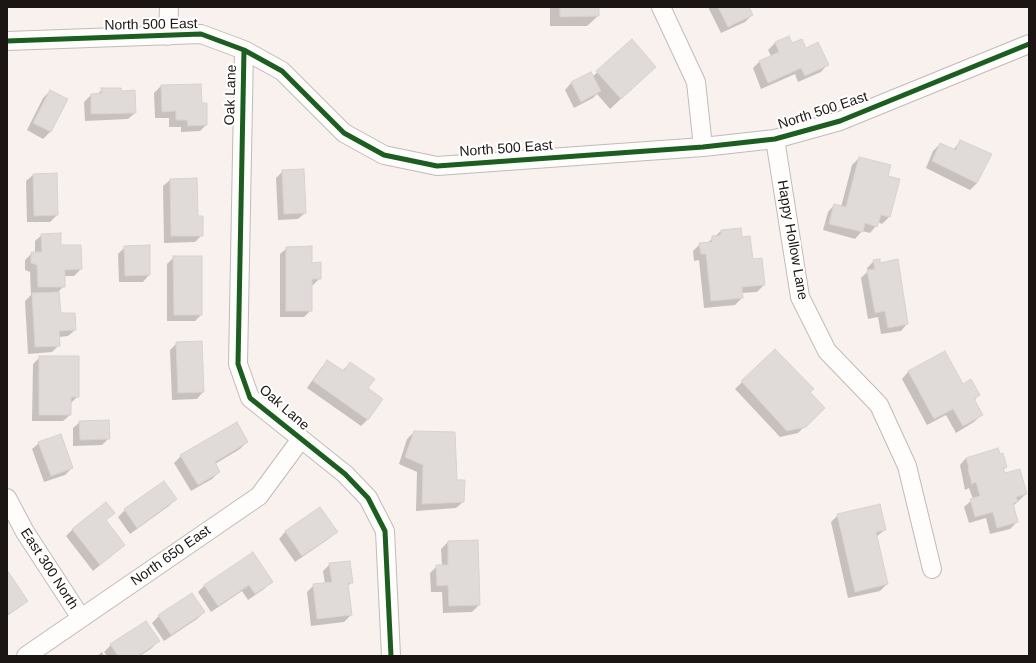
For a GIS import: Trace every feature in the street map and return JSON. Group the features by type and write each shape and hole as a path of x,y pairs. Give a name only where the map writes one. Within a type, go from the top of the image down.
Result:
{"street":[{"path":"168,36 169,7"},
{"path":"661,7 696,82 704,147"},
{"name":"North 500 East","path":"7,41 201,34 244,50 282,71 344,133 384,155 437,166 704,147 775,139 840,121 1029,44"},
{"name":"Oak Lane","path":"244,50 238,364 250,398 345,474 368,498 385,531 391,656"},
{"name":"Happy Hollow Lane","path":"775,139 800,298 827,352 879,405 908,466 932,569"},
{"name":"North 650 East","path":"26,656 259,496 301,439"},
{"name":"East 300 North","path":"7,498 25,532 81,618"}],"building":[{"path":"560,7 599,7 599,16 560,17"},
{"path":"718,7 749,7 753,15 728,27"},
{"path":"789,36 792,43 802,39 806,48 818,42 829,65 805,76 801,68 768,83 759,61 779,52 775,42"},
{"path":"632,39 656,67 621,99 596,71"},
{"path":"591,72 601,91 581,102 571,82"},
{"path":"201,84 202,103 207,103 207,125 188,126 187,120 176,120 176,111 162,112 161,85"},
{"path":"101,88 121,88 122,91 135,90 136,113 91,114 91,94 102,93"},
{"path":"50,90 68,99 51,132 33,123"},
{"path":"960,140 992,154 977,183 932,161 940,143 956,150"},
{"path":"859,157 891,165 888,176 900,179 890,217 881,215 877,227 865,223 863,232 829,224 834,204 846,207"},
{"path":"304,169 306,213 284,214 282,170"},
{"path":"57,173 58,215 34,216 33,174"},
{"path":"197,178 198,216 203,216 203,236 171,236 170,179"},
{"path":"741,228 742,237 750,236 753,259 762,258 765,285 742,287 743,298 711,301 706,254 701,254 699,243 712,242 712,236 721,235 721,230"},
{"path":"61,233 61,245 81,245 82,269 65,270 65,287 38,287 37,265 31,263 31,252 42,252 41,234"},
{"path":"150,245 150,275 125,276 124,246"},
{"path":"312,246 312,263 321,262 321,279 312,279 312,311 286,311 286,247"},
{"path":"173,256 202,256 202,315 174,315"},
{"path":"880,259 880,263 898,259 908,324 888,328 885,311 875,313 867,270 875,269 873,260"},
{"path":"59,292 61,313 75,313 76,330 59,331 60,346 35,347 32,293"},
{"path":"202,341 204,392 178,393 176,342"},
{"path":"775,349 814,389 810,392 825,408 806,427 787,431 741,381"},
{"path":"945,351 963,384 971,379 980,395 974,399 983,415 963,426 953,409 934,419 908,371"},
{"path":"39,356 79,356 79,397 71,397 71,415 39,415"},
{"path":"327,360 344,371 350,362 375,379 368,388 383,399 368,420 313,381"},
{"path":"109,420 110,439 80,440 79,421"},
{"path":"237,422 248,442 215,462 220,472 198,485 180,455"},
{"path":"414,431 455,432 457,480 465,480 464,502 422,504 423,465 405,457"},
{"path":"61,434 73,468 51,476 38,442"},
{"path":"998,448 1000,454 1003,453 1007,467 1003,468 1005,473 1020,469 1027,494 1016,497 1018,502 1013,503 1018,522 997,528 993,512 975,517 970,499 980,496 976,482 972,484 966,458"},
{"path":"164,481 177,499 137,528 124,509"},
{"path":"106,502 115,513 106,520 125,545 100,565 72,529"},
{"path":"880,504 886,530 876,532 888,584 855,592 837,514"},
{"path":"320,507 338,532 302,556 285,531"},
{"path":"478,540 480,605 449,606 448,585 437,586 436,565 448,565 448,541"},
{"path":"253,552 273,582 255,594 249,585 218,606 204,585"},
{"path":"350,561 353,583 348,583 352,615 317,619 313,584 332,582 329,563"},
{"path":"7,570 28,601 9,614 7,610"},
{"path":"192,593 205,612 171,635 158,615"},
{"path":"146,621 160,641 138,656 118,656 110,644"}],"cycle path":[{"path":"7,41 201,34 244,50 282,71 344,133 384,155 437,166 703,147 775,139 840,121 1029,44"},
{"path":"244,50 238,364 250,398 345,474 368,498 385,531 391,656"}]}
